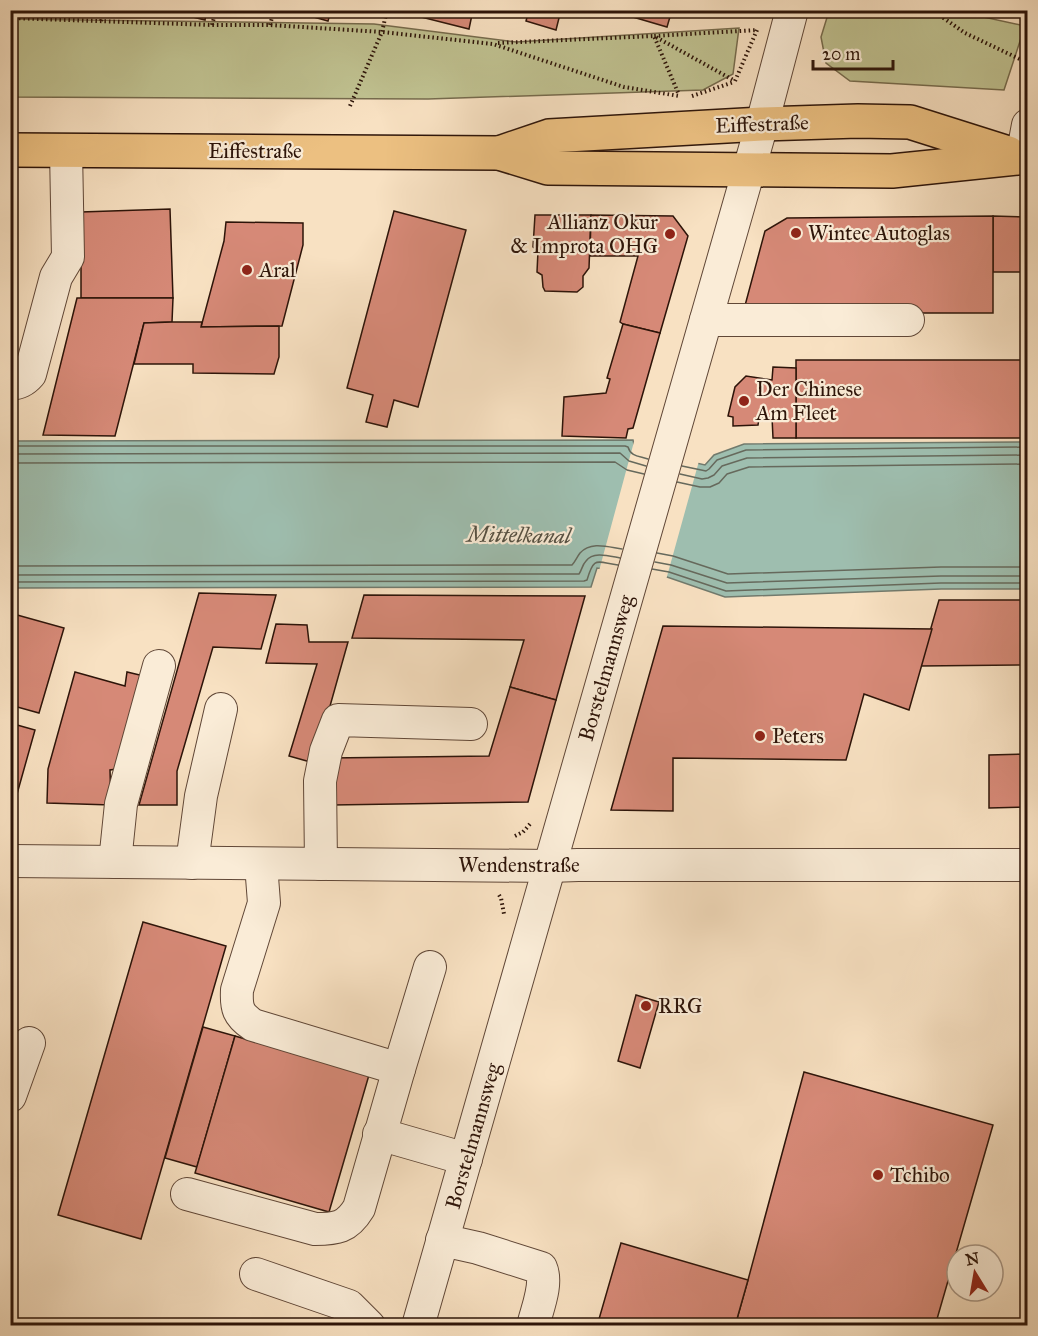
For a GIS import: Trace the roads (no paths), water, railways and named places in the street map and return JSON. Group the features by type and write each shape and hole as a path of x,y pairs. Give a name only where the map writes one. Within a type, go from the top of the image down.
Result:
{"main road":[{"name":"Eiffestraße","path":"499,153 549,136 858,121 910,122 1025,157"},
{"name":"Eiffestraße","path":"10,150 499,153 548,168 892,171 1025,157"}],"street":[{"name":"Borstelmannsweg","path":"418,1326 762,124 792,10"},
{"path":"1025,157 1028,125"},
{"path":"10,384 25,380 30,374 56,277 68,257 66,150"},
{"path":"706,320 908,320"},
{"path":"115,862 121,804 159,666"},
{"path":"192,863 201,796 221,709"},
{"path":"321,864 320,781 326,751 338,720 471,724"},
{"name":"Wendenstraße","path":"10,861 550,866 1028,865"},
{"path":"261,864 264,903 237,990 238,1010 253,1025 399,1069"},
{"path":"187,1194 315,1229 342,1226 353,1219 359,1208 379,1134 430,968"},
{"path":"10,1096 29,1043"},
{"path":"379,1134 466,1159"},
{"path":"442,1240 478,1248 542,1268 544,1283 532,1326"},
{"path":"256,1274 349,1306 369,1326"}],"water":[{"name":"Mittelkanal","path":"633,440 635,449 705,465 714,455 744,444 1027,442 1027,589 941,589 725,597 667,577 597,568 591,587 11,588 10,441"}],"place":[{"name":"Wintec Autoglas","path":"796,233"},
{"name":"Allianz Okur & Improta OHG","path":"670,234"},
{"name":"Aral","path":"247,270"},
{"name":"Der Chinese Am Fleet","path":"744,401"},
{"name":"Peters","path":"760,736"},
{"name":"RRG","path":"646,1006"},
{"name":"Tchibo","path":"878,1175"}]}
